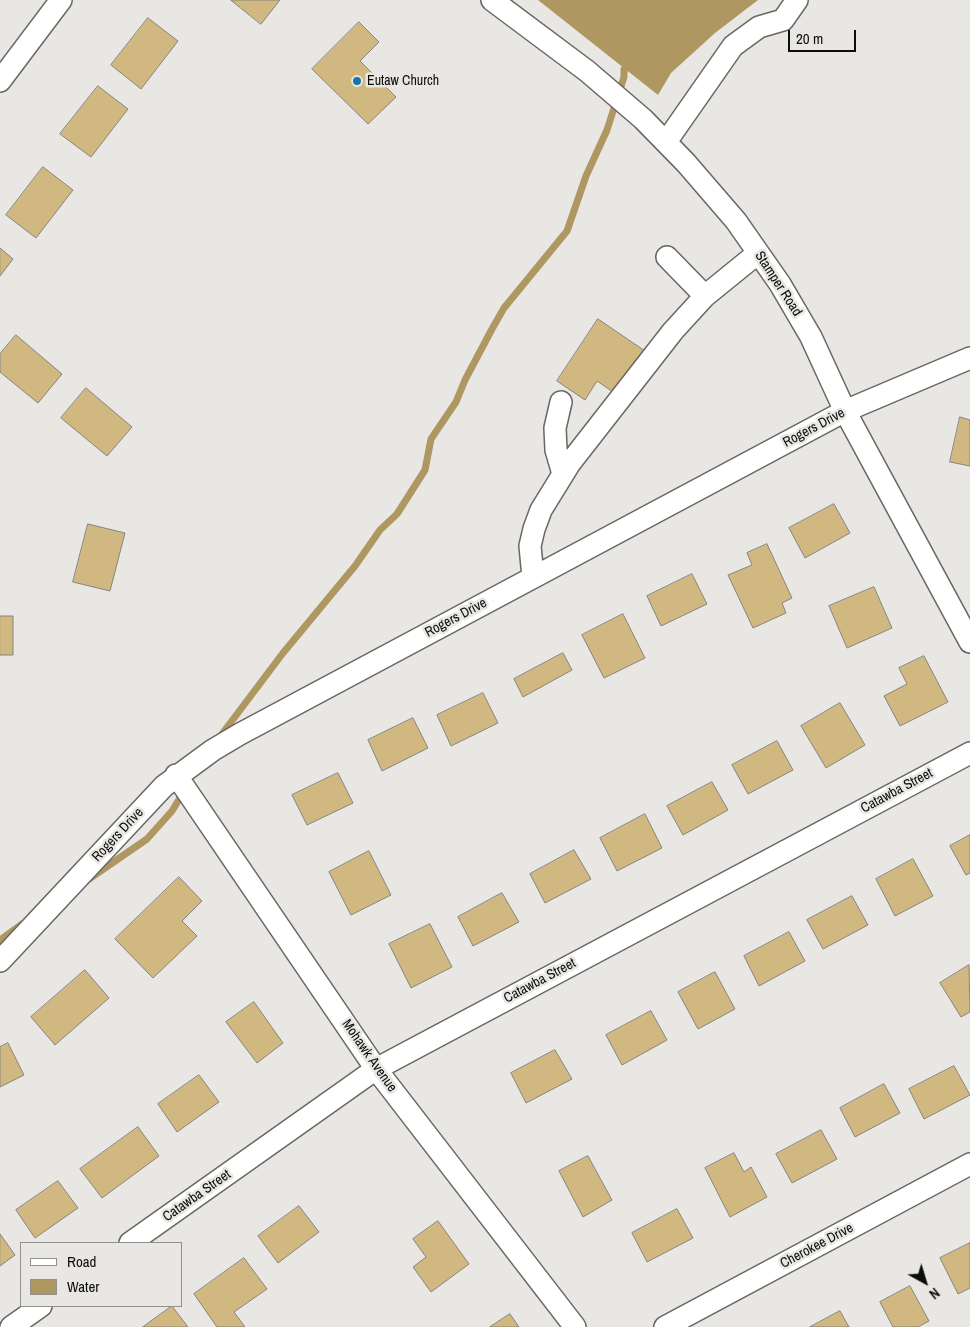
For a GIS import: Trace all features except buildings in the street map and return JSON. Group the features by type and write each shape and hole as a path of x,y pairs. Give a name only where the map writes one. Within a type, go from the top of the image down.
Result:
{"street":[{"path":"0,81 61,0"},
{"name":"Stamper Road","path":"492,0 588,71 643,120 686,163 736,222 780,284 811,337 845,412 970,642"},
{"path":"666,142 733,46 759,27 783,20 797,0"},
{"path":"533,577 530,546 534,529 541,510 570,463 672,331 705,296 758,252"},
{"path":"667,257 705,296"},
{"name":"Rogers Drive","path":"0,961 164,786 176,775 240,734 845,412 970,358"},
{"path":"561,402 555,428 556,450 563,474"},
{"name":"Catawba Street","path":"131,1242 376,1068 970,753"},
{"name":"Mohawk Avenue","path":"176,775 376,1068 575,1327"},
{"name":"Cherokee Drive","path":"665,1327 970,1164"},
{"path":"12,1327 41,1307"}],"water":[{"path":"538,0 758,0 715,33 671,73 658,95"}],"waterway":[{"path":"219,738 283,653 355,566 380,530 397,514 425,470 431,439 456,402 465,380 504,308 567,231 586,176 607,130 624,77 624,69 631,67"},
{"path":"89,879 147,839 172,811 183,793"},
{"path":"0,940 22,924"}],"place":[{"name":"Eutaw Church","path":"357,81"}]}
